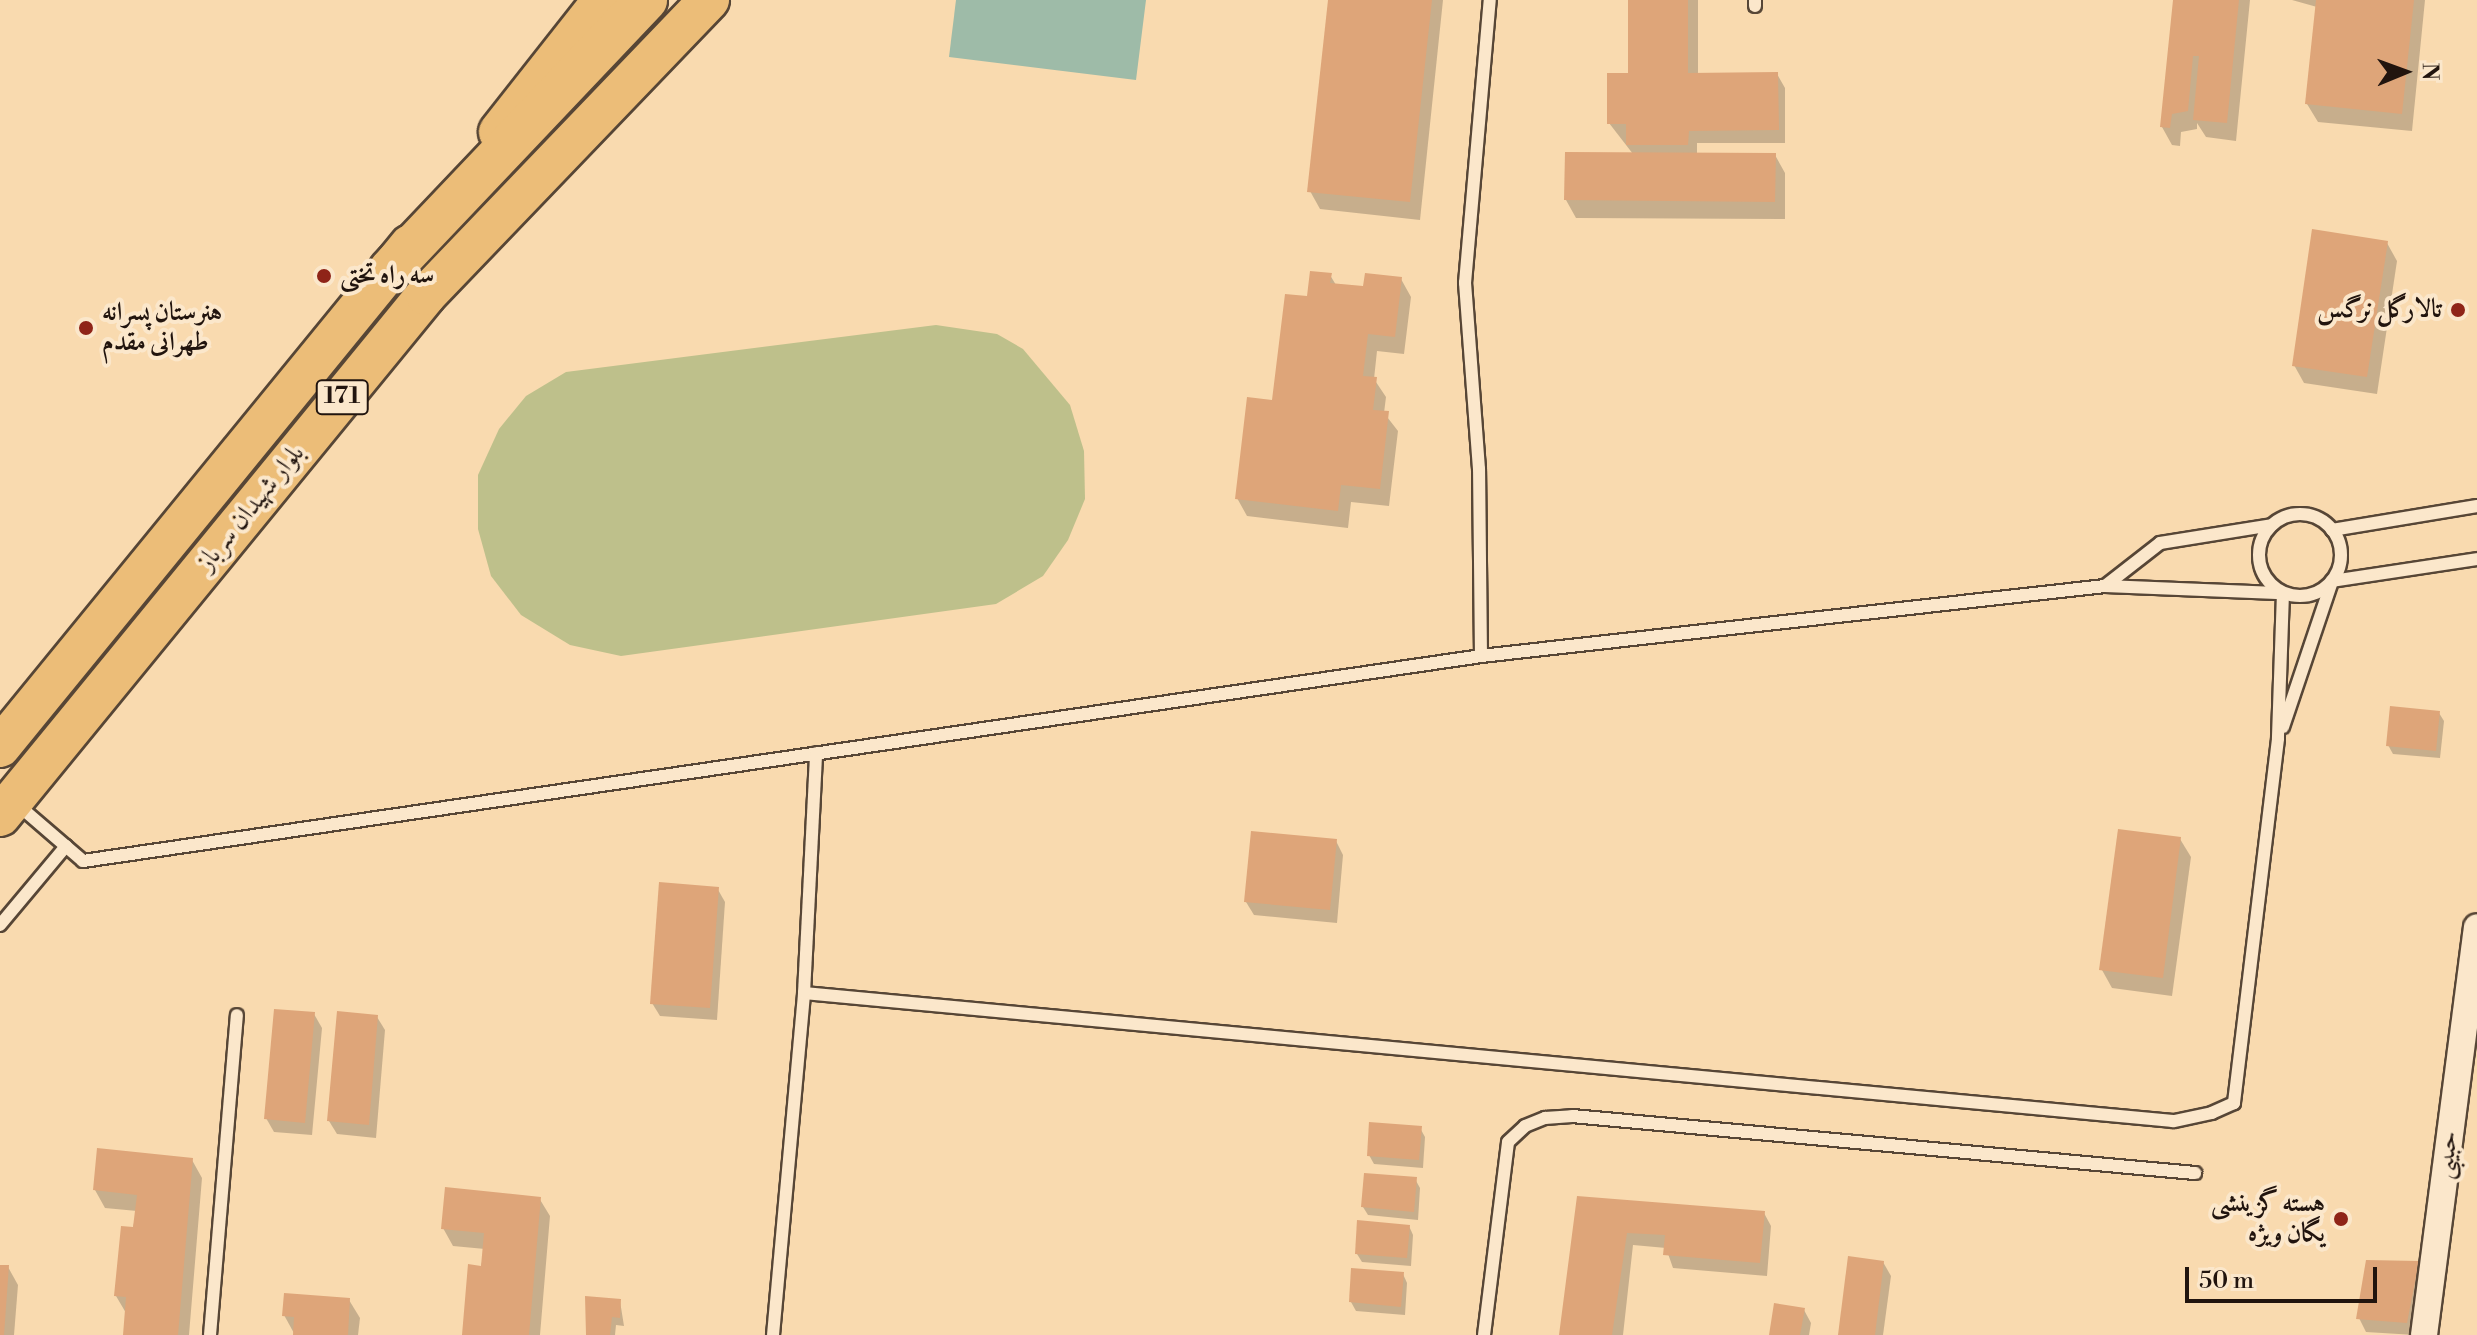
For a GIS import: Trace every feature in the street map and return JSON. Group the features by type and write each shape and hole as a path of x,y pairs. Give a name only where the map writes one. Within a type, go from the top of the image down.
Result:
{"highway":[{"path":"390,270 646,0"}],"main road":[{"name":"بلوار شهیدان سرباز","path":"0,747 390,270 603,0"},
{"name":"بلوار شهیدان سرباز","path":"6,808 426,295 709,0"}],"street":[{"name":"حبیبی","path":"2424,1335 2477,927"}],"lane":[{"path":"1481,656 1479,469 1465,283 1490,0"},
{"path":"2332,530 2477,506"},
{"path":"2105,586 2160,543 2272,525 2284,517 2310,515 2332,530 2341,556 2278,739"},
{"path":"2272,525 2259,548 2259,562 2271,586 2283,593"},
{"path":"6,808 66,846 83,861 1481,656 2105,586 2310,596 2332,581 2477,559"},
{"path":"804,993 2173,1121 2234,1103 2278,739 2283,593"},
{"path":"773,1335 804,993 816,753"},
{"path":"0,925 66,846"},
{"path":"210,1335 237,1015"},
{"path":"1484,1335 1508,1142 1525,1126 1545,1118 1572,1116 2195,1173"}],"green space":[{"path":"936,325 997,334 1023,349 1070,405 1084,451 1085,499 1068,540 1043,576 996,604 621,656 570,645 521,615 491,576 478,529 478,475 499,429 526,396 566,372"}],"shaded area":[{"path":"956,0 1146,0 1136,80 949,57"}],"building":[{"path":"1328,0 1432,0 1410,202 1307,192"},
{"path":"1628,0 1688,0 1688,73 1778,72 1779,130 1689,131 1688,145 1626,145 1626,124 1607,124 1607,73 1628,73"},
{"path":"2173,0 2239,0 2227,123 2193,120 2199,56 2193,56 2188,111 2172,114 2170,128 2160,127"},
{"path":"2316,0 2414,0 2402,114 2305,104"},
{"path":"1565,152 1776,153 1775,202 1564,200"},
{"path":"2312,229 2388,241 2367,377 2292,366"},
{"path":"1310,271 1332,273 1330,283 1363,286 1365,273 1402,277 1395,337 1368,334 1363,376 1377,377 1373,410 1389,411 1380,489 1341,485 1338,511 1235,499 1247,397 1272,400 1285,294 1307,296"},
{"path":"2390,706 2440,711 2436,751 2386,746"},
{"path":"2118,829 2181,837 2163,978 2099,970"},
{"path":"1251,831 1337,839 1330,910 1244,902"},
{"path":"659,882 719,887 710,1008 650,1004"},
{"path":"274,1009 315,1012 305,1123 264,1119"},
{"path":"337,1011 378,1015 369,1125 327,1121"},
{"path":"1369,1122 1422,1126 1419,1160 1367,1156"},
{"path":"97,1148 193,1158 178,1335 123,1335 126,1297 114,1296 121,1226 133,1227 137,1195 93,1190"},
{"path":"1364,1173 1417,1177 1414,1212 1361,1207"},
{"path":"445,1187 541,1197 529,1335 462,1335 468,1264 481,1266 484,1233 441,1229"},
{"path":"1577,1196 1765,1211 1760,1263 1663,1255 1665,1235 1627,1233 1612,1335 1559,1335"},
{"path":"1357,1220 1410,1225 1407,1258 1355,1254"},
{"path":"1848,1256 1884,1261 1875,1335 1838,1335"},
{"path":"2366,1260 2419,1261 2407,1323 2356,1319"},
{"path":"0,1265 9,1265 4,1335 0,1335"},
{"path":"1351,1268 1404,1272 1401,1307 1349,1302"},
{"path":"284,1293 350,1298 348,1335 293,1335 294,1317 282,1316"},
{"path":"585,1296 621,1299 620,1318 612,1317 610,1335 586,1335"},
{"path":"1774,1303 1805,1308 1800,1335 1769,1335"}],"place":[{"name":"سه راه تختی","path":"324,276"},
{"name":"تالارگل نرگس","path":"2458,310"},
{"name":"هنرستان پسرانه طهرانی مقدم","path":"86,328"},
{"name":"هسته گزینشی یگان ویژه","path":"2341,1219"}]}
